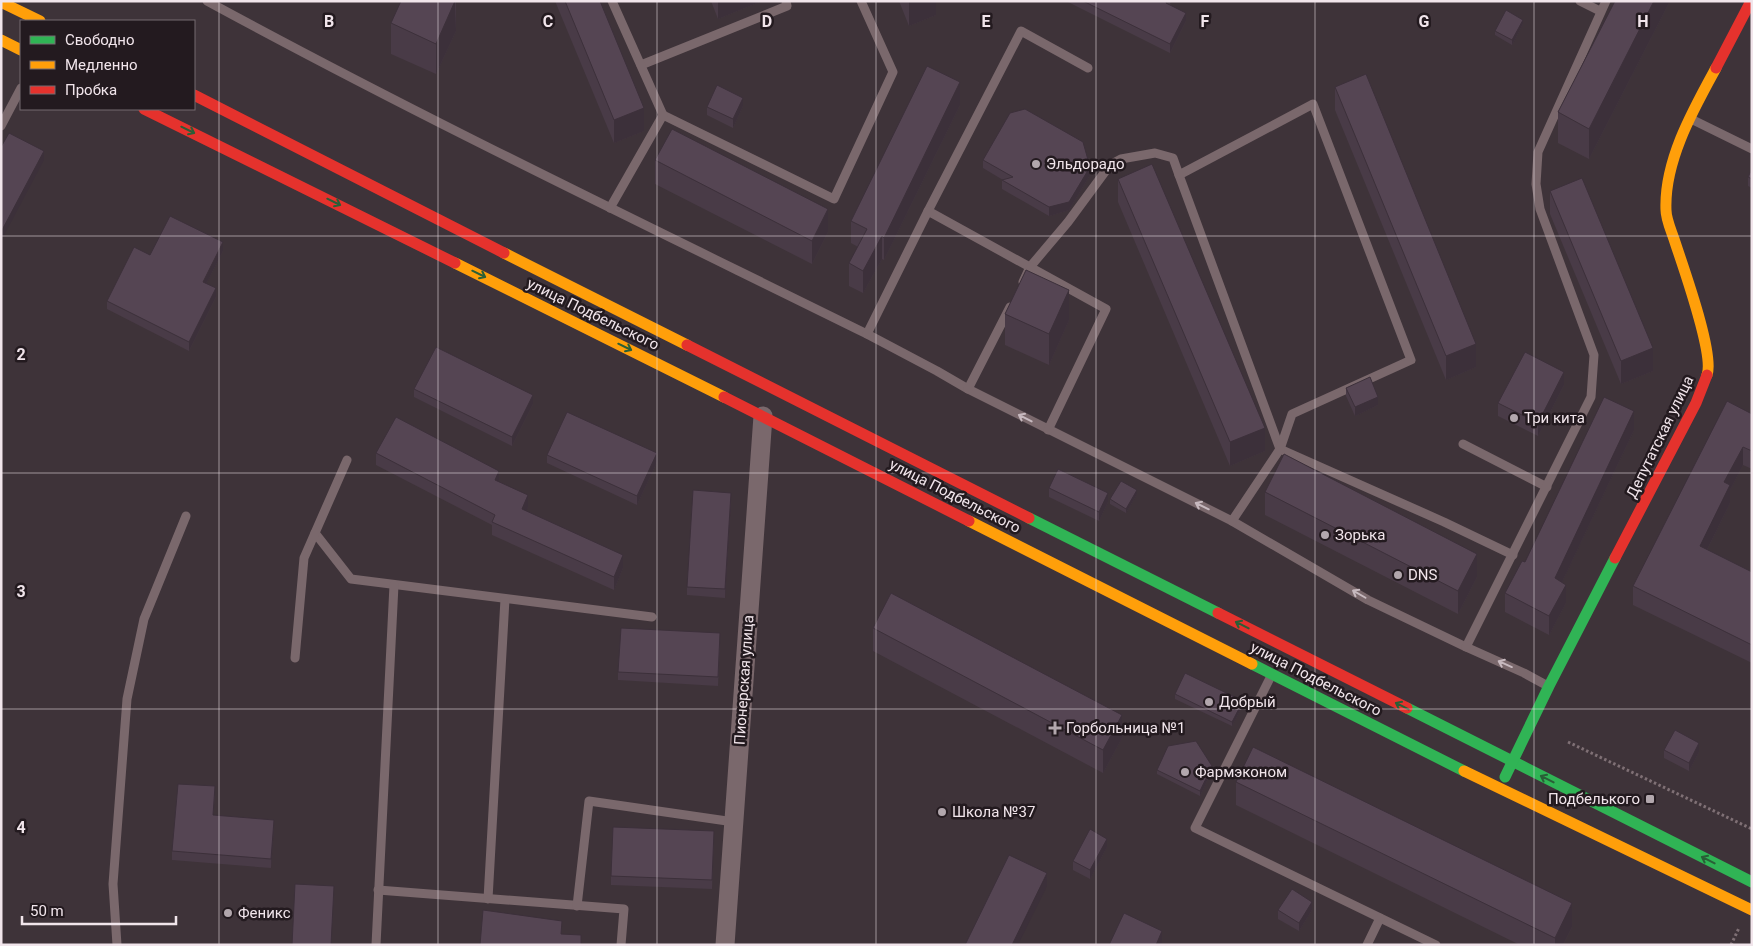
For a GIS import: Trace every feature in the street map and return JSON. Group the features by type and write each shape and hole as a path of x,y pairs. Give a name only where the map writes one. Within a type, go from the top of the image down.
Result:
{"main road":[{"name":"Депутатская улица","path":"1500,789 1549,686 1696,403 1708,369 1705,340 1666,212 1667,181 1689,118 1751,1"},
{"path":"1,2 38,20"},
{"path":"1,40 20,50"},
{"name":"улица Подбельского","path":"195,96 594,315 764,416 1500,789 1752,910"},
{"name":"улица Подбельского","path":"146,110 594,315 1513,762 1752,882"}],"street":[{"name":"Пионерская улица","path":"725,945 764,416"}],"lane":[{"path":"207,1 411,110 867,334 1048,430 1232,521 1368,600 1549,686"},
{"path":"612,1 663,116 834,199 894,72 861,1"},
{"path":"641,65 788,6 786,1"},
{"path":"1580,1 1600,12"},
{"path":"1466,647 1591,397 1594,355 1540,209 1536,184 1538,152 1606,1"},
{"path":"867,334 1021,31 1088,68"},
{"path":"1,126 20,90"},
{"path":"1179,175 1313,104 1411,360 1292,414 1280,449 1232,521"},
{"path":"610,208 663,116"},
{"path":"1689,118 1752,149"},
{"path":"1017,293 1030,267 1068,222 1110,165 1121,159 1155,153 1174,158 1280,449 1513,555"},
{"path":"928,211 1106,309 1048,430"},
{"path":"968,389 1013,302"},
{"path":"1462,444 1547,487"},
{"path":"295,658 304,558 347,460"},
{"path":"117,945 113,884 127,699 144,619 186,516"},
{"path":"315,533 351,579 652,617"},
{"path":"376,945 394,585"},
{"path":"488,899 505,599"},
{"path":"1273,673 1195,828 1436,945"},
{"path":"577,906 589,801 734,822"},
{"path":"378,890 624,909 621,945"},
{"path":"1367,945 1380,918"}],"path":[{"path":"1568,742 1752,828"}],"building":[{"path":"401,1 455,1 436,44 391,23"},
{"path":"565,1 600,1 644,108 614,120"},
{"path":"1083,1 1167,1 1166,3 1186,13 1170,44"},
{"path":"1615,1 1654,1 1589,129 1558,112"},
{"path":"1506,10 1523,20 1512,40 1495,31"},
{"path":"927,66 960,82 884,238 882,236 863,271 849,263 867,229 851,221"},
{"path":"1366,74 1476,344 1446,356 1335,87"},
{"path":"717,85 743,98 733,119 707,107"},
{"name":"Эльдорадо","path":"1025,109 1083,142 1090,167 1069,202 1049,207 1002,180 1013,177 983,160 1010,113"},
{"path":"672,129 828,209 812,241 655,160"},
{"path":"9,133 44,151 1,232 1,147"},
{"path":"1152,164 1265,428 1230,442 1118,179"},
{"path":"1752,169 1752,179 1748,177"},
{"path":"1582,178 1653,348 1621,361 1550,191"},
{"path":"170,216 223,242 203,282 216,288 189,342 107,301 134,247 150,255"},
{"path":"1026,270 1069,290 1049,334 1005,314"},
{"path":"436,347 533,395 512,437 414,389"},
{"path":"1525,352 1564,372 1538,423 1498,403"},
{"path":"1370,377 1378,397 1355,407 1346,388"},
{"path":"1604,397 1634,411 1555,578 1566,585 1549,616 1505,593 1522,561 1525,562"},
{"path":"1727,401 1752,414 1752,451 1743,447 1724,482 1730,485 1700,546 1752,572 1752,645 1633,586"},
{"path":"567,412 657,453 637,496 547,455"},
{"path":"396,417 499,471 495,480 528,495 522,509 623,555 614,577 492,522 495,515 376,453"},
{"path":"1284,454 1477,554 1458,591 1265,492"},
{"path":"1058,469 1108,493 1099,512 1049,488"},
{"path":"1121,481 1137,490 1126,509 1110,499"},
{"path":"693,490 731,493 725,589 687,587"},
{"path":"891,593 1122,715 1103,750 873,628"},
{"path":"621,628 720,633 718,677 618,672"},
{"name":"Добрый","path":"1185,673 1243,701 1232,722 1175,694"},
{"path":"1675,730 1699,743 1689,763 1664,750"},
{"name":"Фармэконом","path":"1196,741 1212,766 1200,791 1157,770 1168,746"},
{"path":"1253,747 1572,903 1555,938 1236,782"},
{"path":"178,784 215,786 213,815 274,820 271,859 172,851"},
{"path":"613,827 714,831 712,880 611,876"},
{"path":"1090,829 1107,839 1090,870 1073,861"},
{"path":"1009,855 1047,873 1012,945 965,945"},
{"path":"295,884 334,886 331,945 292,945"},
{"path":"1292,889 1312,902 1299,923 1278,910"},
{"path":"483,910 562,921 561,934 581,935 581,945 480,945"},
{"path":"1124,913 1162,931 1156,945 1109,945"}],"traffic: fast":[{"path":"1029,518 1218,613"},
{"path":"1505,777 1549,686 1615,558"},
{"path":"1252,664 1464,771"},
{"path":"1407,708 1752,882"}],"traffic: slow":[{"path":"1,2 38,20"},
{"path":"1,40 20,50"},
{"path":"1707,375 1708,364 1702,329 1666,210 1670,173 1675,155 1698,101 1716,68"},
{"path":"504,253 687,345"},
{"path":"455,263 724,397"},
{"path":"969,521 1252,664"},
{"path":"1464,771 1752,910"}],"traffic: jam":[{"path":"1716,68 1751,1"},
{"path":"195,96 504,253"},
{"path":"146,110 455,263"},
{"path":"687,345 1029,518"},
{"path":"1615,558 1696,403 1707,375"},
{"path":"724,397 969,521"},
{"path":"1218,613 1407,708"}],"place":[{"name":"Эльдорадо","path":"1036,164"},
{"name":"Три кита","path":"1514,418"},
{"name":"Зорька","path":"1325,535"},
{"name":"DNS","path":"1398,575"},
{"name":"Добрый","path":"1209,702"},
{"name":"Горбольница №1","path":"1055,728"},
{"name":"Фармэконом","path":"1185,772"},
{"name":"Подбелького","path":"1650,799"},
{"name":"Школа №37","path":"942,812"},
{"name":"Феникс","path":"228,913"}]}
